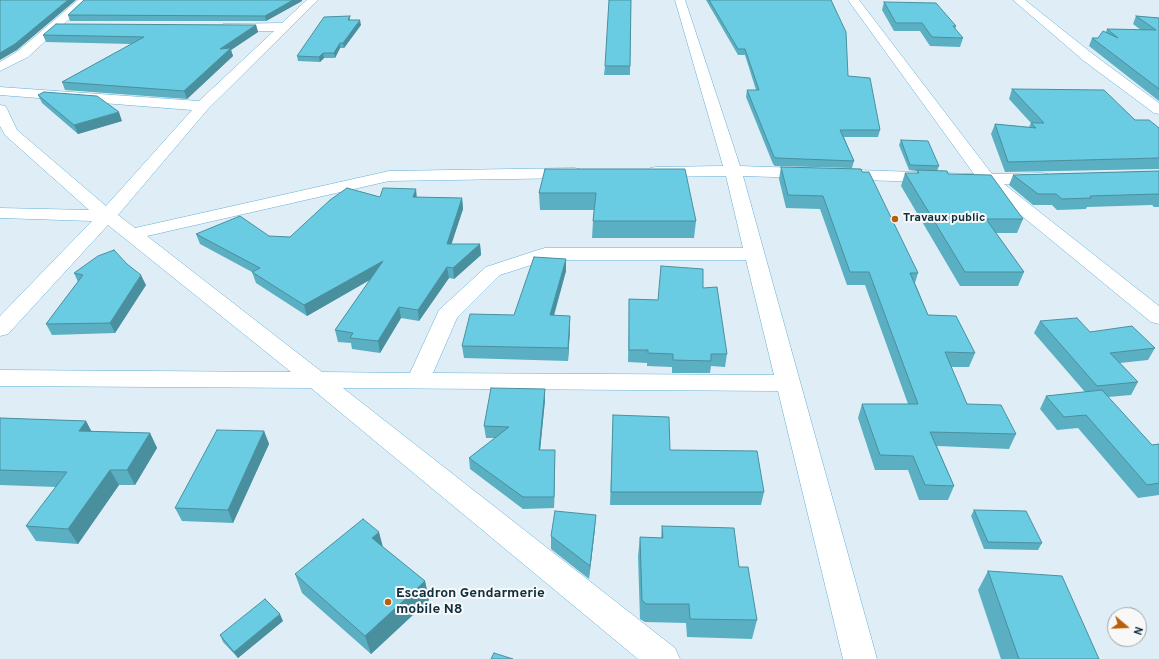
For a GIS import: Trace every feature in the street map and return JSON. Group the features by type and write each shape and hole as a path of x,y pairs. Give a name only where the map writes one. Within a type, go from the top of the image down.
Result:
{"street":[{"path":"0,67 23,54 85,0"},
{"path":"0,329 107,216 203,106 313,0"},
{"path":"680,0 733,171 860,659"},
{"path":"853,0 988,179 1159,317"},
{"path":"1018,0 1089,58 1159,110"},
{"path":"55,26 71,26"},
{"path":"214,27 286,27"},
{"path":"0,91 203,106"},
{"path":"0,109 10,132 107,216 318,380 663,659"},
{"path":"639,173 733,171 988,179 1058,177"},
{"path":"132,234 388,176 592,173"},
{"path":"0,213 107,216"},
{"path":"418,381 447,315 493,271 545,254 754,254"},
{"path":"0,378 788,383"}],"building":[{"path":"0,0 68,0 15,44 0,53"},
{"path":"84,0 293,0 265,16 68,15"},
{"path":"609,0 631,0 630,66 605,66"},
{"path":"709,0 831,0 846,32 848,76 870,78 880,130 840,130 854,161 774,157 747,90 759,90 745,49 738,49"},
{"path":"884,2 936,3 956,26 953,26 963,38 932,37 922,23 896,23"},
{"path":"350,16 348,20 360,20 343,43 340,43 334,53 323,53 319,57 297,56 324,17"},
{"path":"1136,16 1159,18 1159,89 1092,38 1098,38 1103,31 1118,38 1107,29 1156,30"},
{"path":"56,24 256,25 220,49 231,48 184,91 62,82 144,37 43,35"},
{"path":"1012,89 1104,90 1135,120 1149,120 1159,128 1159,158 1008,162 995,124 1036,128 1031,123 1044,123"},
{"path":"44,92 97,96 119,112 74,125 38,95"},
{"path":"901,140 928,141 939,166 910,165"},
{"path":"781,167 861,169 862,172 869,172 918,273 910,273 928,315 956,316 975,353 945,352 967,404 1001,405 1016,434 930,432 954,486 925,485 913,456 880,455 862,404 918,404 869,272 850,272 823,196 788,195"},
{"path":"545,169 685,169 696,221 593,221 596,193 539,193"},
{"path":"917,170 947,171 948,174 991,175 1023,219 986,219 1024,272 965,272 905,173 919,173"},
{"path":"1159,171 1159,195 1090,196 1091,198 1062,199 1056,194 1038,194 1013,175"},
{"path":"347,188 380,197 383,188 416,189 413,197 462,198 447,244 480,244 453,268 447,267 418,310 399,307 378,341 350,338 353,333 335,330 383,261 304,305 252,272 260,268 196,234 240,216 269,236 290,237 330,200"},
{"path":"114,250 127,264 141,275 110,323 46,324 83,275 74,273 98,256"},
{"path":"534,257 566,259 550,315 570,316 568,348 462,346 470,314 514,315"},
{"path":"661,266 703,269 703,288 717,287 727,354 711,354 711,361 673,360 673,354 648,353 648,350 629,350 629,299 658,300"},
{"path":"1077,318 1090,332 1132,326 1155,348 1110,353 1138,382 1097,386 1040,321"},
{"path":"491,388 545,389 539,450 555,450 554,497 523,497 469,458 509,427 484,426"},
{"path":"1102,390 1152,445 1159,444 1159,483 1147,485 1086,415 1064,417 1046,396"},
{"path":"613,415 669,417 670,450 757,451 764,492 611,492"},
{"path":"0,418 86,421 79,431 150,433 127,470 110,470 68,529 26,526 67,472 0,470"},
{"path":"217,430 264,431 228,510 175,508"},
{"path":"974,510 1026,511 1042,543 988,542"},
{"path":"555,511 596,515 590,566 551,536"},
{"path":"363,519 379,532 372,538 425,581 365,636 295,574"},
{"path":"662,526 734,528 739,567 748,567 757,620 690,619 689,604 646,604 642,600 640,537 663,538"},
{"path":"988,571 1062,576 1099,659 1019,659"},
{"path":"265,599 280,614 234,652 220,635"},
{"path":"494,653 513,659 491,659"}],"place":[{"name":"Travaux public","path":"895,219"},
{"name":"Escadron Gendarmerie mobile N8","path":"388,602"}]}
